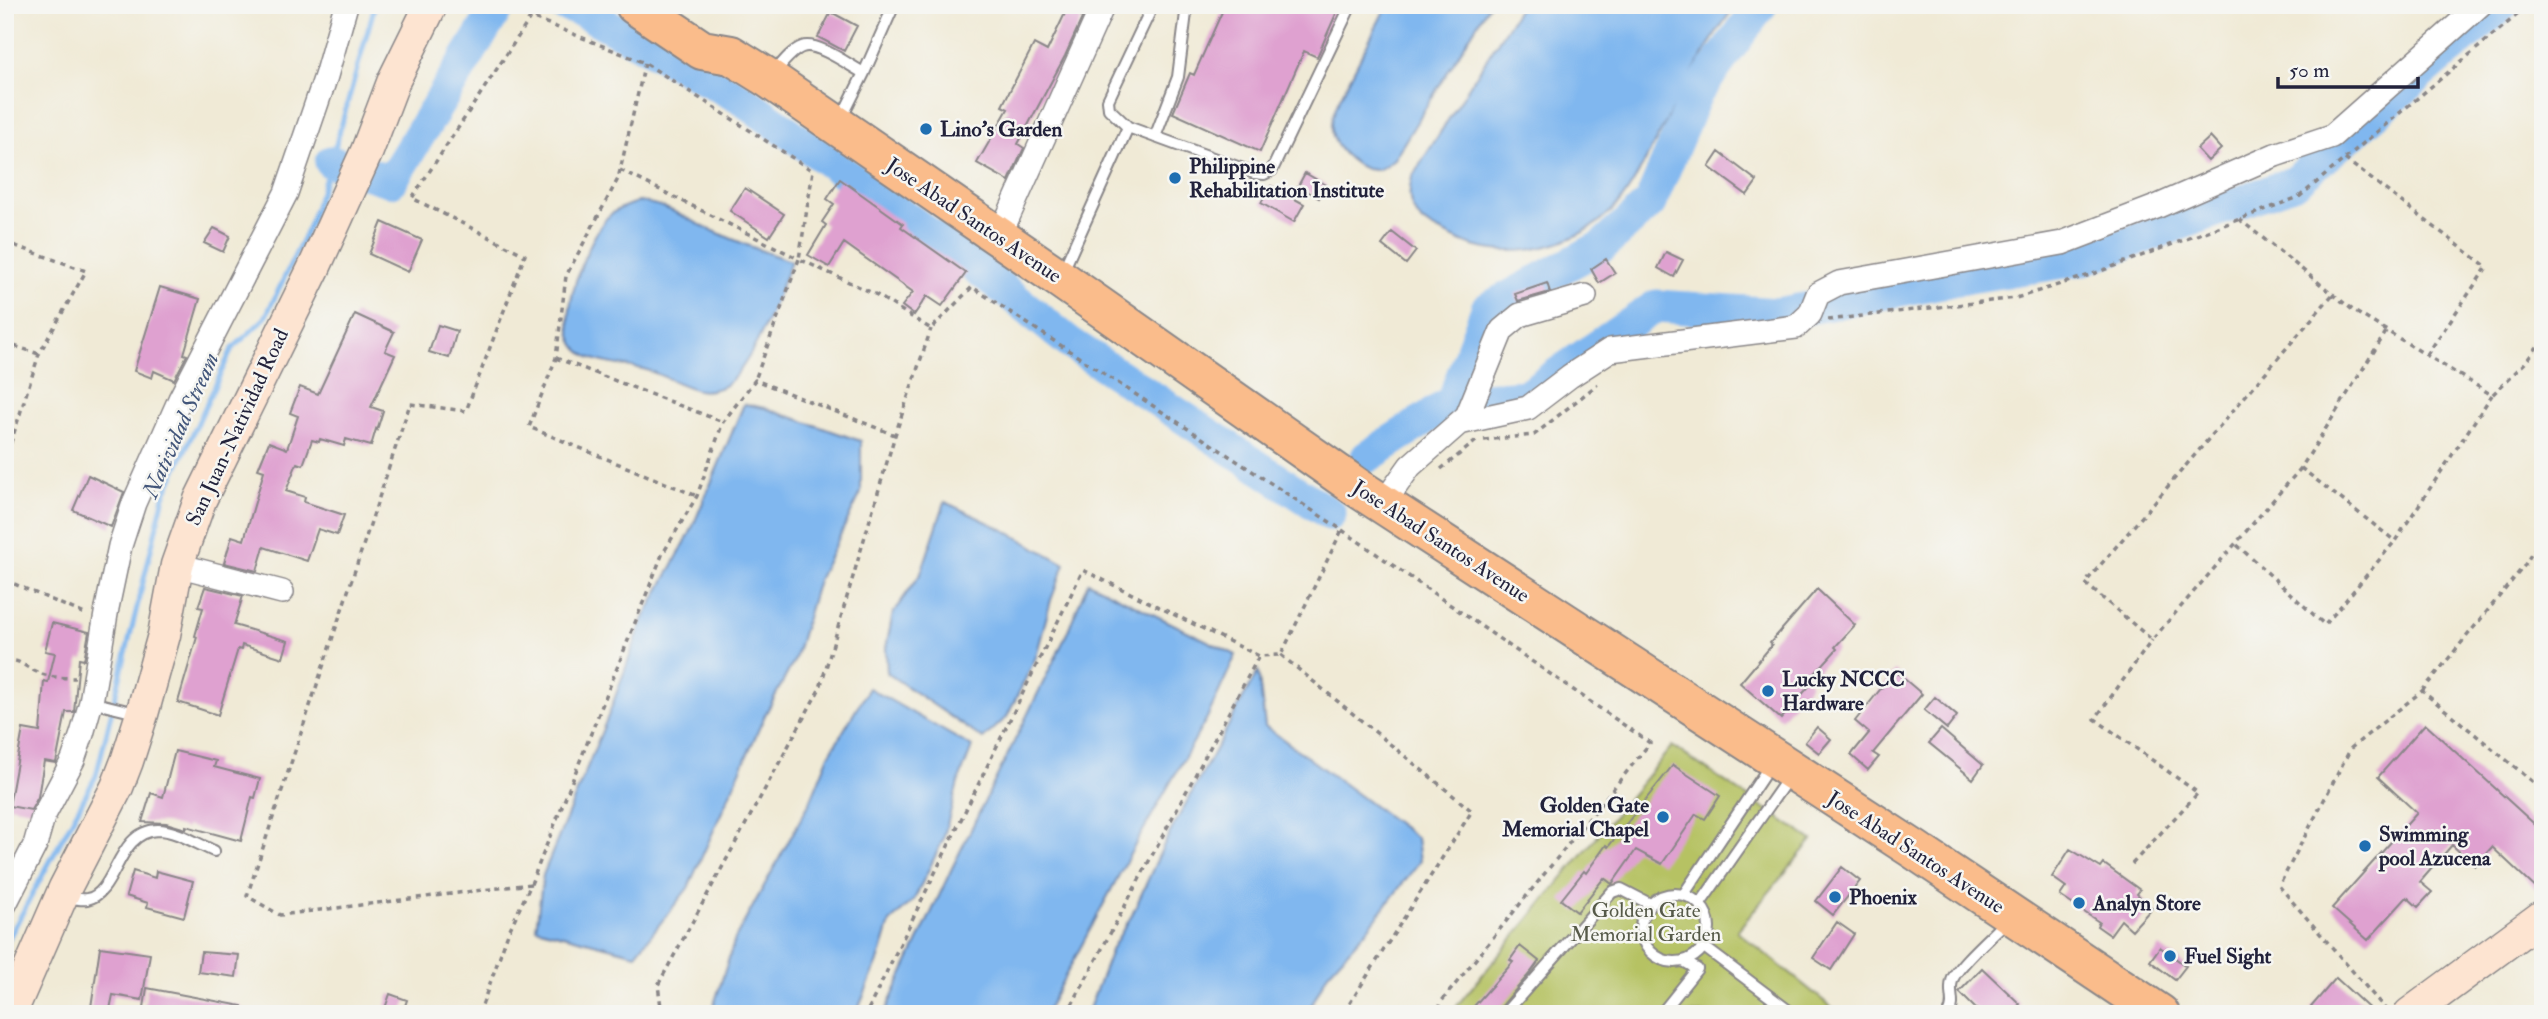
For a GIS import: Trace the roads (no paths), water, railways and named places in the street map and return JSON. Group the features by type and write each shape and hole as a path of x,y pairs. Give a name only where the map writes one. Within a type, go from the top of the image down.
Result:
{"highway":[{"name":"Jose Abad Santos Avenue","path":"635,5 702,50 732,55 768,78 1383,504 2013,915 2160,1014"},
{"name":"Jose Abad Santos Avenue","path":"679,5 715,30 732,55"}],"street":[{"path":"5,904 35,845 43,817 73,760 95,703 95,678 104,623 120,546 134,503 184,390 286,193 326,76 346,5"},
{"name":"San Juan-Natividad Road","path":"10,1014 61,897 117,786 137,713 163,635 177,565 200,500 314,268 367,151 394,80 431,5"},
{"path":"999,237 1103,5"},
{"path":"1463,419 1528,408 1610,350 1796,327 1814,304 1839,283 2062,243 2156,208 2275,155 2332,136 2480,5"},
{"path":"1383,504 1410,466 1463,419 1502,330 1520,315 1585,296"},
{"path":"177,565 282,592"},
{"path":"2410,1014 2543,916"}],"lane":[{"path":"837,126 894,5"},
{"path":"1153,5 1108,100 1109,109 1128,127 1254,173 1264,174 1272,170 1352,5"},
{"path":"1155,137 1178,77 1187,5"},
{"path":"768,78 793,53 803,47 814,46 864,73"},
{"path":"1059,278 1128,127"},
{"path":"95,703 137,713"},
{"path":"1684,894 1784,766"},
{"path":"1700,904 1784,766"},
{"path":"61,897 84,899 96,895 130,844 138,835 147,832 160,830 173,833 214,851"},
{"path":"1504,1014 1612,892 1621,889 1650,904"},
{"path":"1665,894 1684,894 1700,904 1709,920 1710,930 1704,947 1696,956 1672,963 1660,959 1650,951 1643,940 1641,928 1643,915 1650,904 1665,894"},
{"path":"1949,1014 1953,1007 1952,979 1961,966 2013,915"},
{"path":"1704,947 1793,1014"},
{"path":"1661,1014 1698,969 1685,961"}],"water":[{"path":"1387,5 1489,5 1394,159 1375,170 1356,164 1339,148 1333,136 1332,124 1337,104"},
{"path":"1521,5 1736,5 1702,56 1637,176 1619,203 1589,229 1571,238 1533,249 1493,250 1465,243 1423,221 1413,210 1410,187 1412,177"},
{"path":"637,202 665,208 729,238 791,261 756,344 737,374 722,387 706,391 691,388 643,369 597,360 581,352 575,345 570,332 569,317 582,262 605,220 616,211"},
{"path":"744,404 765,408 861,441 861,493 818,580 795,659 765,715 688,888 636,954 536,928 543,875 609,714 643,620 690,533"},
{"path":"945,502 1004,530 1065,564 1051,600 1036,657 1007,717 983,739 887,673 886,648 893,613 921,573"},
{"path":"1088,582 1236,655 1207,718 1135,845 1045,1014 884,1014 1064,640"},
{"path":"1258,671 1265,726 1417,838 1420,861 1366,931 1328,973 1307,1014 1087,1014 1112,948 1132,915 1166,840"},
{"path":"869,688 972,747 958,783 943,840 914,900 890,922 879,959 856,1014 711,1014 735,939 810,802 829,755"}],"waterway":[{"name":"Natividad Stream","path":"5,945 96,776 164,496 232,349 265,318 309,226 331,162 375,5"},
{"path":"331,162 391,181 499,5"},
{"path":"563,5 582,11 742,99 986,275 1070,343 1330,514"},
{"path":"1453,401 1487,309 1602,246 1650,203 1696,94 1761,5"},
{"path":"1367,457 1453,401 1525,396 1656,306 1778,314 1957,279 2084,259 2295,182 2502,5"}],"place":[{"name":"Lino's Garden","path":"926,129"},
{"name":"Philippine Rehabilitation Institute","path":"1175,178"},
{"name":"Lucky NCCC Hardware","path":"1768,691"},
{"name":"Golden Gate Memorial Chapel","path":"1663,817"},
{"name":"Swimming pool Azucena","path":"2365,846"},
{"name":"Phoenix","path":"1835,897"},
{"name":"Analyn Store","path":"2079,903"},
{"name":"Fuel Sight","path":"2170,956"}],"park label":[{"name":"Golden Gate Memorial Garden","path":"1646,922"}]}
